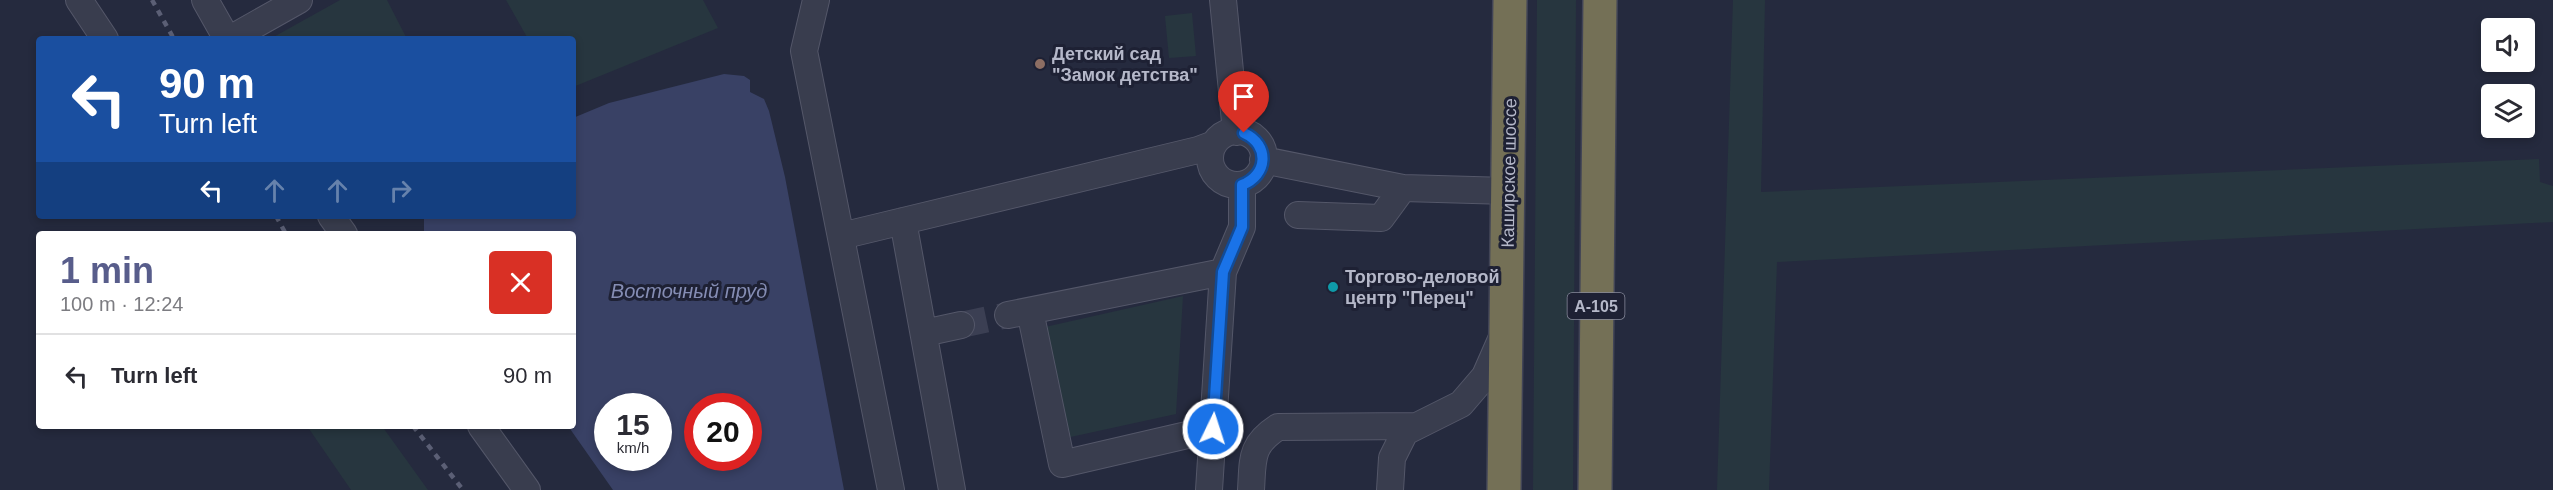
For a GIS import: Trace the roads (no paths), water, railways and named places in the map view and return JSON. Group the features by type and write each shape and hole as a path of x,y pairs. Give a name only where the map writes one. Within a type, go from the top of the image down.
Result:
{"highway":[{"name":"Каширское шоссе","path":"1504,490 1510,0"},
{"name":"А-105","path":"1595,490 1600,0"}],"street":[{"path":"79,0 103,36"},
{"path":"205,0 226,36"},
{"path":"233,36 299,0"},
{"path":"816,0 804,51 847,235 901,490"},
{"path":"828,0 817,52 891,490"},
{"path":"1223,0 1236,132"},
{"path":"847,235 1198,150 1214,144 1227,133 1236,132 1252,136 1263,151 1263,160 1257,176 1242,185 1225,182 1212,170 1210,161 1214,144"},
{"path":"1263,160 1403,188 1508,191"},
{"path":"1209,490 1223,272 1242,227 1242,185"},
{"path":"1298,215 1381,218 1403,188"},
{"path":"903,221 952,490"},
{"path":"1213,429 1062,464 1019,313 1223,272"},
{"path":"924,333 961,325"},
{"path":"1390,490 1392,458 1405,432 1461,404 1485,376 1507,327"},
{"path":"1251,490 1254,449 1263,436 1278,427 1415,426"},
{"path":"484,429 527,490"}],"water":[{"name":"Восточный пруд","path":"724,74 744,76 750,80 750,92 764,99 769,111 785,177 844,490 613,490 600,471 672,471 672,393 594,393 594,463 570,429 576,429 576,231 424,231 424,219 576,219 576,117 609,103"}],"tunnel":[{"path":"961,325 1008,315"}],"railway":[{"path":"152,0 172,36"},
{"path":"278,219 284,231"},
{"path":"415,429 463,490"}],"place":[{"name":"Детский сад \"Замок детства\"","path":"1040,64"},
{"name":"Торгово-деловой центр \"Перец\"","path":"1333,287"}]}
